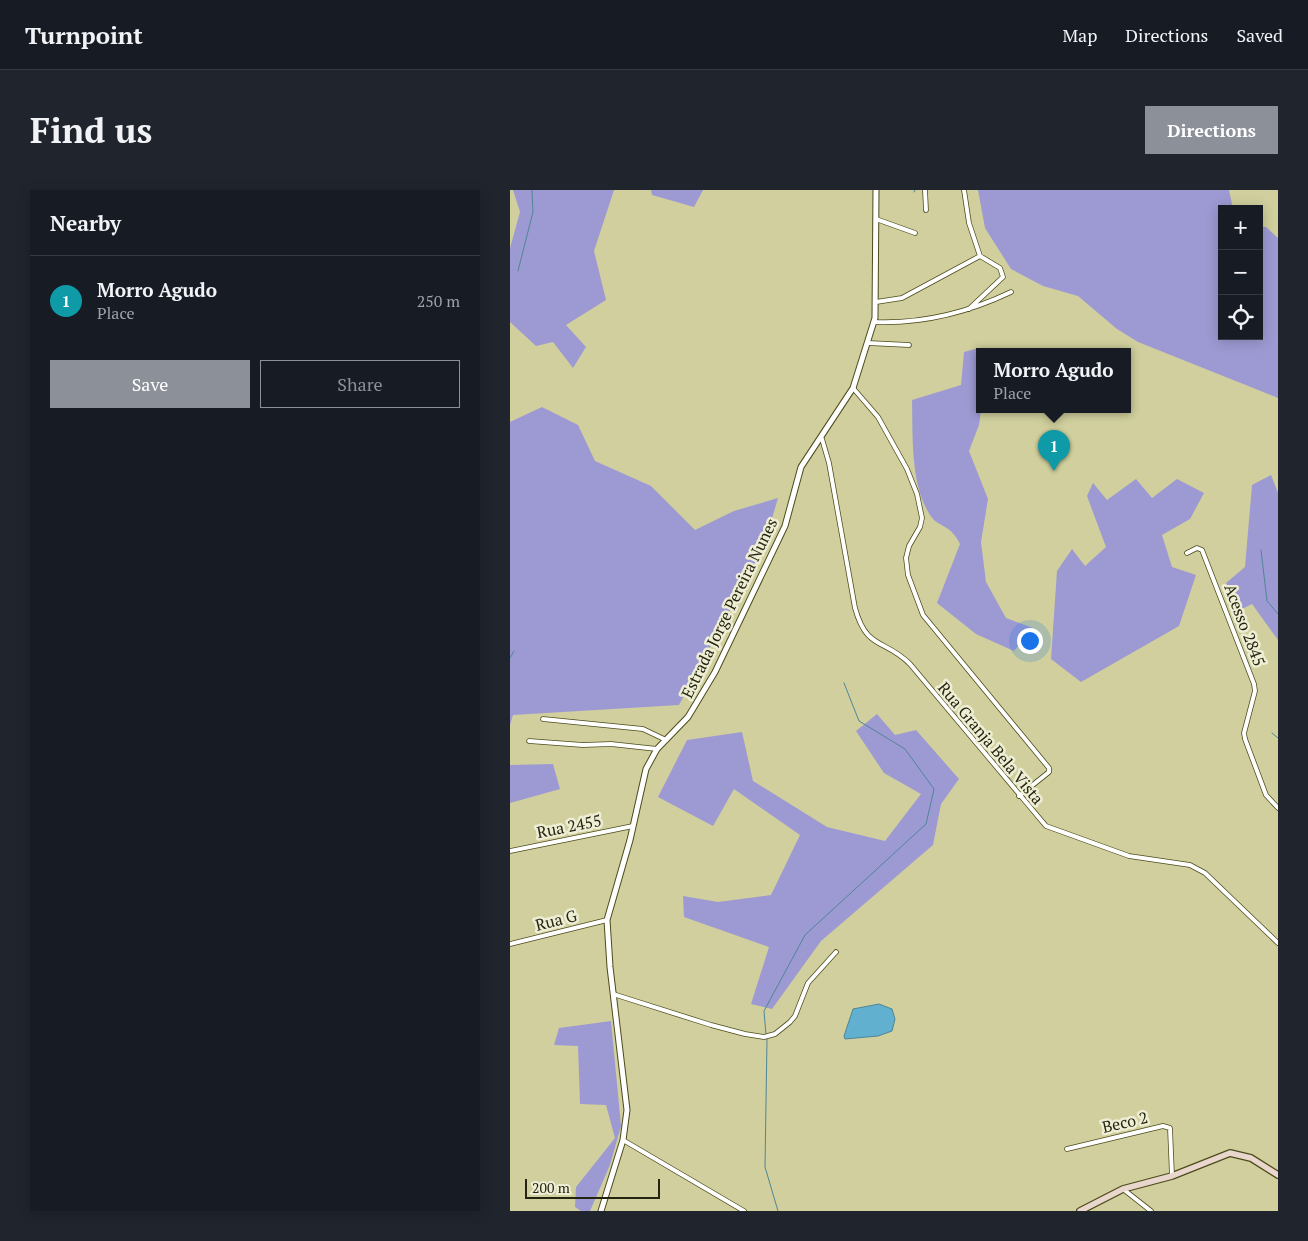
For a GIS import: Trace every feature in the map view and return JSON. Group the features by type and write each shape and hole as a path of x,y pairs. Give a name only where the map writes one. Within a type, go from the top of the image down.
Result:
{"main road":[{"path":"1080,1211 1123,1189 1172,1176 1230,1153 1251,1158 1278,1175"}],"street":[{"name":"Estrada Jorge Pereira Nunes","path":"601,1211 623,1140 627,1110 613,994 607,920 633,826 646,769 657,749 688,717 715,672 785,526 801,467 822,438 853,388 874,322 876,302 876,190"},
{"path":"926,190 926,210"},
{"path":"964,190 969,223 980,256 1000,268 1003,277 969,309"},
{"path":"876,218 915,233"},
{"path":"876,302 902,298 980,256"},
{"path":"874,322 916,320 969,309 984,305 1011,292"},
{"path":"868,343 909,345"},
{"path":"853,388 878,417 907,469 917,494 922,518 920,527 909,546 906,558 908,575 923,615 1049,768 1049,772 1019,796"},
{"name":"Rua Granja Bela Vista","path":"822,438 855,608 863,631 874,641 898,653 910,664 1041,822 1050,828 1128,856 1190,865 1205,873 1278,943"},
{"name":"Acesso 2845","path":"1187,553 1197,548 1202,550 1254,684 1255,691 1244,733 1245,739 1266,795 1278,808"},
{"path":"543,719 643,729 666,740"},
{"path":"529,741 583,746 612,744 657,749"},
{"name":"Rua 2455","path":"510,851 633,826"},
{"name":"Rua G","path":"510,944 607,920"},
{"path":"613,994 711,1025 764,1037 775,1034 790,1022 808,983 836,952"},
{"name":"Beco 2","path":"1067,1148 1162,1126 1170,1128 1172,1176"},
{"path":"623,1140 744,1211"},
{"path":"1123,1189 1151,1211"}],"shaded area":[{"path":"513,190 614,190 594,251 606,300 566,325 586,347 573,368 553,342 536,346 510,322 510,248 520,212"},
{"path":"651,190 703,190 694,207 652,195"},
{"path":"978,190 1229,190 1232,205 1218,205 1218,340 1263,340 1263,227 1266,227 1278,238 1278,398 1138,342 1117,329 1078,296 1043,286 1011,269 985,228"},
{"path":"976,349 976,413 981,413 979,425 969,451 988,499 981,542 986,582 1006,618 1033,628 1014,651 976,634 937,603 960,544 952,532 930,515 919,489 914,459 912,400 961,385 964,352"},
{"path":"542,407 578,425 595,461 651,486 695,530 734,511 778,498 763,549 679,705 513,715 510,725 510,422"},
{"path":"1271,475 1278,493 1278,640 1252,604 1240,610 1226,583 1245,567 1252,485"},
{"path":"1136,479 1152,498 1177,479 1204,493 1190,519 1162,535 1172,567 1196,575 1179,626 1081,682 1051,659 1057,571 1072,549 1085,566 1106,547 1087,496 1093,483 1107,500"},
{"path":"877,714 895,735 916,730 959,779 941,804 933,845 821,941 772,1009 751,1004 769,947 684,917 683,896 718,902 771,895 800,835 734,789 713,826 658,797 687,740 742,732 753,781 827,827 885,841 921,794 884,773 856,731"},
{"path":"553,764 560,789 510,803 510,765"},
{"path":"611,1021 621,1126 610,1165 590,1211 581,1211 575,1207 576,1187 615,1138 606,1105 580,1104 578,1046 554,1045 559,1028"}],"water":[{"path":"879,1004 892,1009 895,1019 892,1031 878,1036 845,1039 844,1036 853,1009"}],"waterway":[{"path":"518,271 533,212 532,190"},
{"path":"1261,550 1267,601 1278,614"},
{"path":"510,658 514,651"},
{"path":"766,1035 764,1011 805,935 926,824 934,789 905,749 859,721 844,683"},
{"path":"1272,733 1278,738"},
{"path":"767,1039 765,1167 778,1211"}],"place":[{"name":"Morro Agudo","path":"1054,471"}]}
